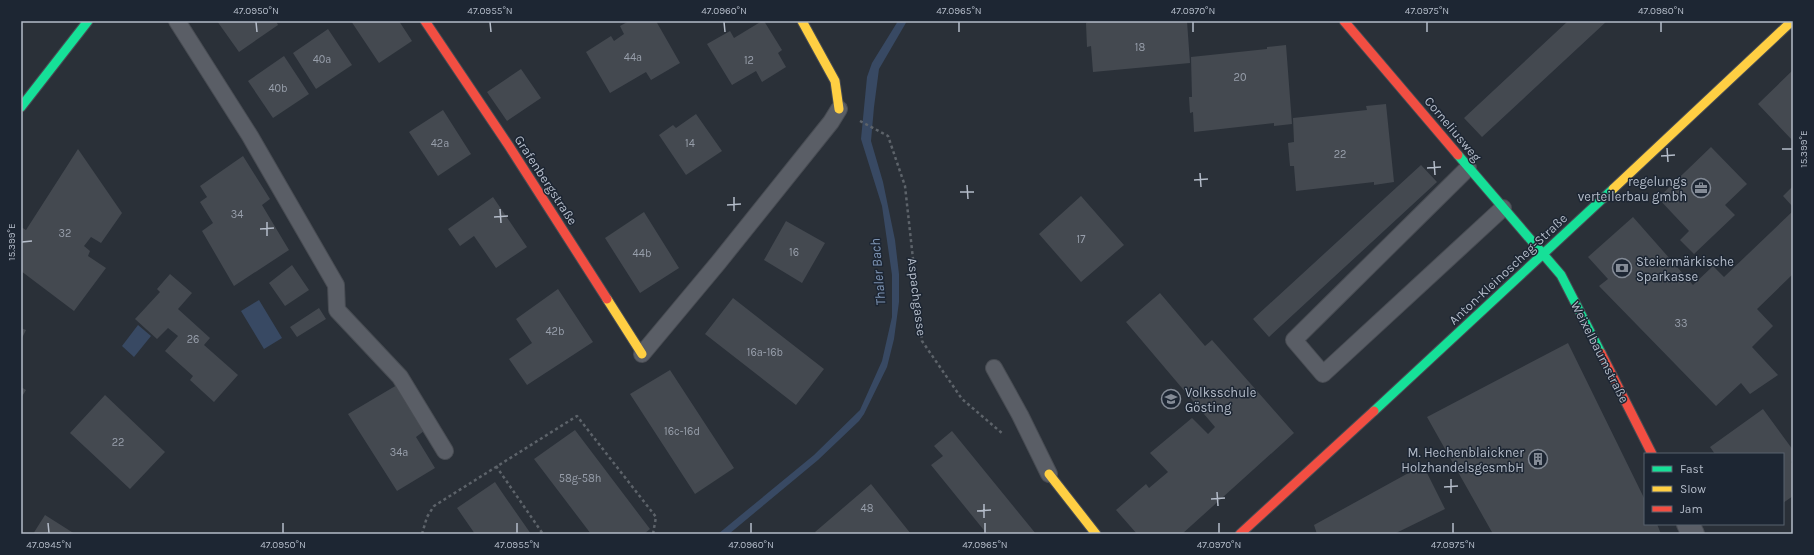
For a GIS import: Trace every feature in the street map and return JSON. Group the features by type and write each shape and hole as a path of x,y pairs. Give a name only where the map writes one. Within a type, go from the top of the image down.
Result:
{"street":[{"path":"21,107 88,21"},
{"name":"Grafenbergstraße","path":"425,21 509,146 642,354"},
{"path":"802,21 835,81 839,109"},
{"name":"Corneliusweg","path":"1344,21 1542,254"},
{"name":"Anton-Kleinoscheg-Straße","path":"1240,534 1498,297 1542,254 1792,21"},
{"name":"Weixelbaumstraße","path":"1542,254 1561,275 1651,453"},
{"path":"1049,474 1096,534"},
{"path":"1688,525 1693,534"}],"lane":[{"path":"177,21 250,136 336,285 337,310 400,377 445,450"},
{"path":"642,354 718,263 831,122 839,109"},
{"path":"1468,168 1294,340 1323,374 1503,208"},
{"path":"994,368 1020,415 1049,474"}],"path":[{"name":"Aspachgasse","path":"858,120 888,136 905,186 922,341 962,399 1009,439"},
{"path":"422,534 427,517 434,506 577,416 656,518 653,534"},
{"path":"496,466 543,534"}],"water":[{"name":"Thaler Bach","path":"898,21 907,21 879,69 871,141 883,182 895,240 899,274 899,302 894,339 887,367 864,414 859,421 818,460 729,534 718,534 814,455 860,410 882,361 892,317 892,275 882,206 861,139 867,77 872,63"},
{"path":"259,300 282,338 264,349 241,311"},
{"path":"138,325 151,336 134,357 122,346"}],"building":[{"path":"217,21 276,21 278,25 239,52"},
{"path":"351,21 399,21 412,41 379,63"},
{"path":"629,21 656,21 680,63 651,80 646,72 610,93 586,52 611,36 614,41 624,34 620,26"},
{"path":"764,21 782,50 778,53 786,67 762,82 756,71 732,85 707,44 730,31 734,38"},
{"path":"1090,21 1187,21 1190,63 1093,72 1091,46 1087,47 1086,23"},
{"path":"1568,21 1607,21 1482,137 1464,118"},
{"path":"328,29 352,65 316,89 293,53"},
{"path":"1286,45 1292,124 1274,126 1274,123 1194,132 1193,112 1190,113 1189,97 1192,97 1191,57 1267,49 1267,47"},
{"path":"284,56 309,94 273,118 248,81"},
{"path":"521,69 541,98 507,121 487,92"},
{"path":"1793,70 1793,141 1758,104"},
{"path":"1386,104 1394,182 1374,185 1374,182 1296,191 1294,166 1290,166 1288,143 1294,142 1293,118 1367,110 1366,106"},
{"path":"443,110 471,154 438,176 409,132"},
{"path":"696,114 722,151 686,175 659,135 673,125 676,128"},
{"path":"1711,147 1747,184 1725,205 1735,215 1694,254 1680,240 1689,231 1658,198"},
{"path":"78,149 122,213 101,243 91,237 84,246 90,251 88,256 106,268 74,311 21,271 21,227 26,230"},
{"path":"243,156 270,199 262,205 289,250 234,286 202,231 213,223 200,202 207,197 200,186"},
{"path":"1421,165 1437,182 1269,337 1253,319"},
{"path":"1793,186 1793,207 1783,196"},
{"path":"1081,196 1124,245 1081,282 1039,234"},
{"path":"493,197 527,247 496,268 474,236 460,246 448,229"},
{"path":"1793,211 1793,274 1757,309 1773,326 1752,347 1778,375 1750,394 1741,383 1716,406 1599,286 1608,279 1588,257 1633,217 1693,285 1713,266 1724,277"},
{"path":"644,212 679,268 640,293 605,238"},
{"path":"786,221 825,243 802,283 764,260"},
{"path":"292,265 309,290 285,306 269,283"},
{"path":"170,274 192,293 178,309 210,338 204,345 238,375 214,402 190,380 193,376 165,351 178,336 168,328 157,339 135,319 160,292 157,289"},
{"path":"558,289 593,342 527,385 509,359 532,343 516,319"},
{"path":"1160,293 1205,346 1212,340 1294,433 1182,534 1137,534 1116,510 1146,484 1149,488 1168,472 1150,453 1192,418 1208,434 1215,427 1126,322"},
{"path":"733,298 824,369 796,405 705,334"},
{"path":"319,308 326,319 297,337 290,327"},
{"path":"21,328 26,330 21,340"},
{"name":"M. Hechenblaickner HolzhandelsgesmbH","path":"1568,343 1644,498 1644,525 1657,525 1661,534 1493,534 1427,417"},
{"path":"670,370 734,468 695,494 630,394"},
{"path":"397,385 424,431 416,437 435,468 397,491 348,414"},
{"path":"21,387 26,390 21,398"},
{"path":"105,395 165,452 130,489 70,433"},
{"path":"1763,409 1793,450 1793,460 1791,462 1793,465 1793,496 1784,502 1784,453 1714,453 1710,447"},
{"path":"575,430 650,529 644,534 591,534 534,459"},
{"path":"952,431 1036,534 987,534 931,465 943,456 934,446"},
{"path":"1423,465 1445,509 1394,534 1317,534 1314,525"},
{"path":"495,482 531,534 475,534 457,508"},
{"path":"871,484 911,534 817,534 815,532"},
{"path":"45,515 75,534 33,534"}],"traffic: fast":[{"path":"21,107 88,21"},
{"path":"1458,155 1561,275 1601,353"},
{"path":"1374,411 1613,189"}],"traffic: slow":[{"path":"802,21 835,81 839,109"},
{"path":"1613,189 1792,21"},
{"path":"607,299 642,354"},
{"path":"1049,474 1096,534"}],"traffic: jam":[{"path":"425,21 509,146 607,299"},
{"path":"1344,21 1458,155"},
{"path":"1601,353 1651,453"},
{"path":"1240,534 1374,411"}],"place":[{"name":"regelungs verteilerbau gmbh","path":"1701,188"},
{"name":"Steiermärkische Sparkasse","path":"1622,268"},
{"name":"Volksschule Gösting","path":"1171,399"},
{"name":"M. Hechenblaickner HolzhandelsgesmbH","path":"1538,459"}]}
